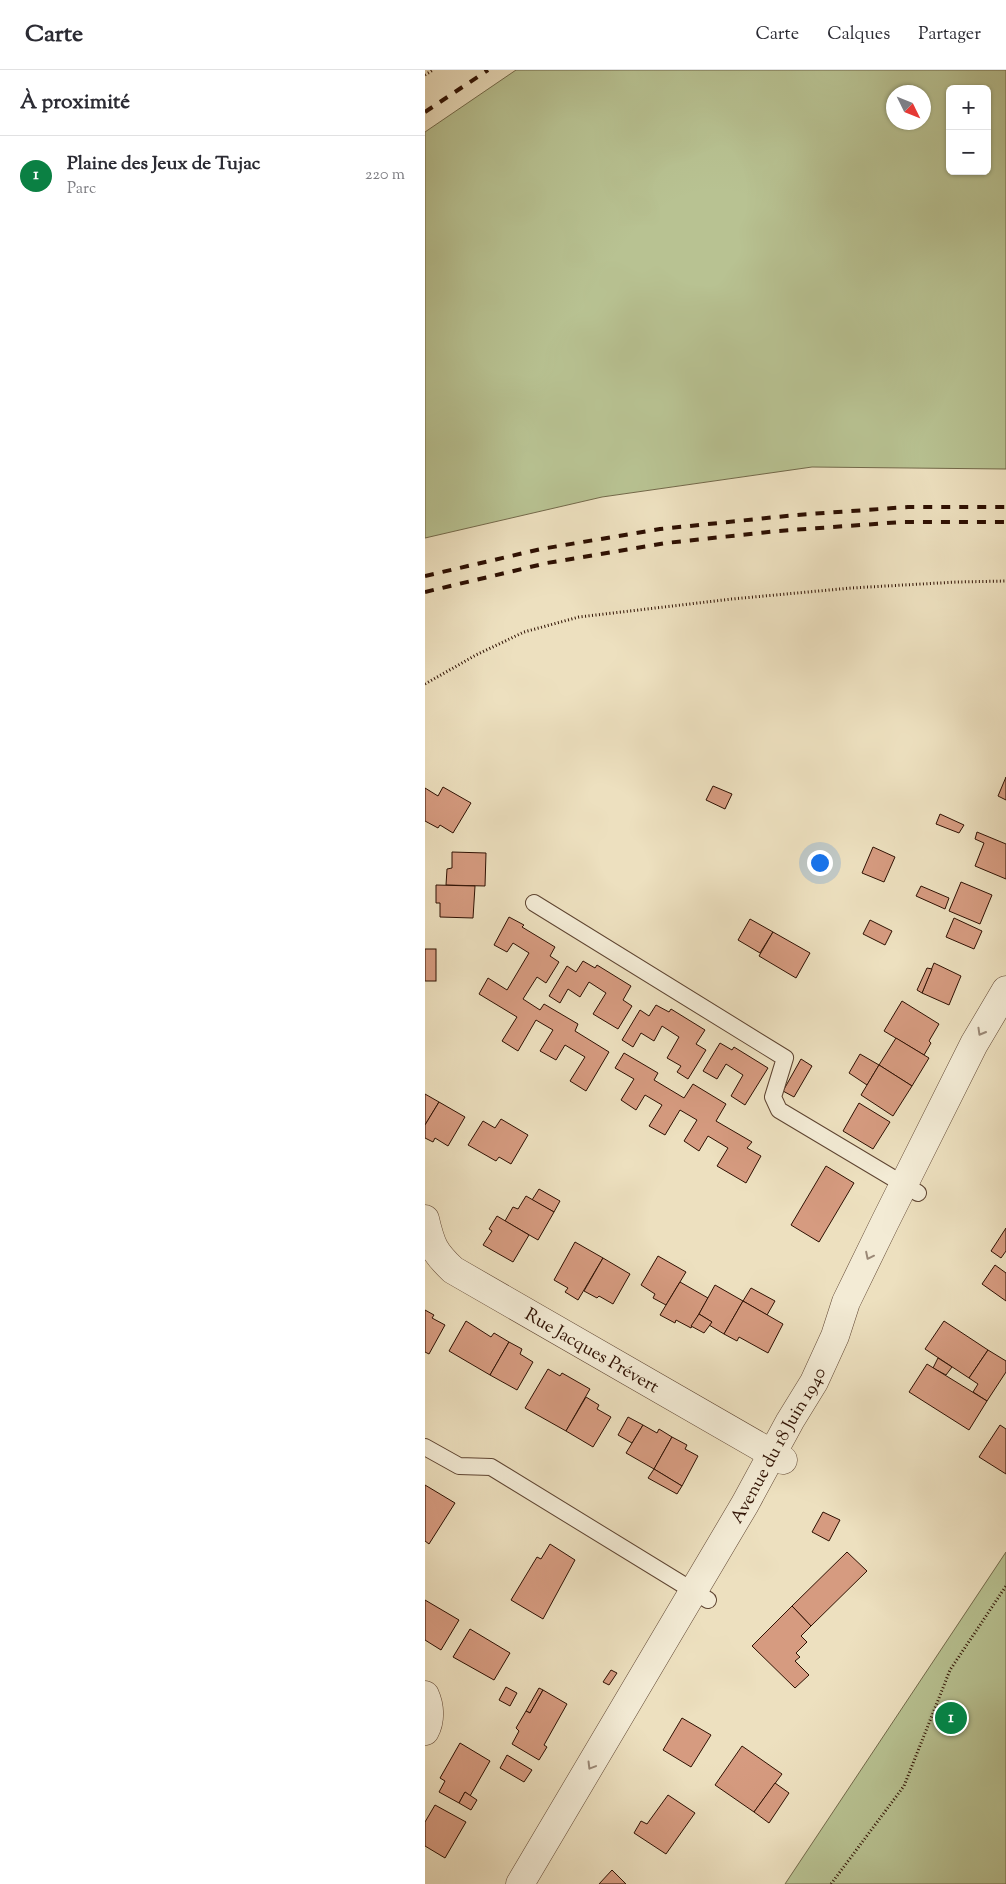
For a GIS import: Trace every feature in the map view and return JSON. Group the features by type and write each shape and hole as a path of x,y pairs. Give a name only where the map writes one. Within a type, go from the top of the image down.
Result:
{"street":[{"name":"Avenue du 18 Juin 1940","path":"520,1884 617,1722 700,1595 748,1531 778,1457 821,1397 974,1044 1006,990"},
{"name":"Avenue du 18 Juin 1940","path":"911,1188 1006,1024"},
{"name":"Rue Jacques Prévert","path":"425,1219 431,1244 440,1258 453,1270 778,1457"},
{"name":"Avenue du 18 Juin 1940","path":"541,1884 593,1799 700,1595"},
{"path":"425,1695 429,1704 429,1716 425,1731"}],"lane":[{"path":"533,903 785,1058 773,1097 779,1110 911,1188"},
{"path":"425,1447 459,1466 491,1468 700,1595"}],"path":[{"path":"425,75 433,70"},
{"path":"425,684 476,655 524,632 579,618 732,599 811,592 957,582 1006,581"},
{"path":"831,1884 904,1786 950,1670 1006,1586"}],"green space":[{"path":"516,70 1006,70 1006,469 812,467 602,497 425,538 425,132"},
{"path":"1006,1552 1006,1884 785,1884"}],"building":[{"path":"1006,777 1006,800 998,796"},
{"path":"713,786 732,794 725,809 706,800"},
{"path":"443,787 471,803 453,833 440,825 438,828 425,821 425,788 438,796"},
{"path":"940,814 964,825 959,833 936,824"},
{"path":"977,832 1006,844 1006,879 975,866 984,843 975,839"},
{"path":"873,847 895,857 884,882 862,873"},
{"path":"452,852 486,853 485,886 446,885 447,869 452,868"},
{"path":"961,882 992,895 980,924 949,911"},
{"path":"436,885 475,886 473,918 440,917 440,903 436,903"},
{"path":"921,886 949,898 945,909 916,896"},
{"path":"509,917 555,947 550,956 559,962 546,983 537,977 523,999 540,1010 544,1004 578,1024 575,1031 609,1052 586,1091 570,1081 585,1057 565,1045 556,1060 540,1051 553,1030 536,1020 518,1051 502,1041 517,1017 479,994 488,978 507,990 529,953 513,943 507,952 494,945"},
{"path":"954,918 982,931 974,949 946,937"},
{"path":"750,919 773,932 760,953 738,940"},
{"path":"870,920 892,931 885,945 863,934"},
{"path":"773,932 810,953 796,978 759,956"},
{"path":"425,949 436,949 436,981 425,981"},
{"path":"583,961 595,968 597,965 631,986 623,1000 632,1006 618,1029 593,1014 606,993 589,982 580,997 568,989 560,1003 549,996 567,966 576,972"},
{"path":"934,963 961,976 949,1005 922,993"},
{"path":"927,968 932,969 922,993 917,990"},
{"path":"902,1001 939,1024 929,1041 931,1043 924,1055 884,1031"},
{"path":"656,1005 669,1012 671,1009 705,1030 696,1044 706,1050 688,1079 677,1072 681,1066 667,1058 679,1037 662,1026 654,1041 641,1033 633,1047 622,1040 640,1010 649,1016"},
{"path":"896,1038 929,1058 912,1086 879,1065"},
{"path":"720,1043 732,1050 734,1047 768,1068 745,1105 731,1096 743,1075 726,1064 717,1079 703,1071"},
{"path":"624,1053 658,1073 654,1080 684,1098 693,1084 726,1104 716,1121 752,1142 747,1148 761,1156 746,1183 717,1166 728,1148 708,1136 699,1151 684,1141 697,1120 680,1110 665,1135 649,1126 662,1105 645,1095 636,1110 621,1100 634,1079 615,1068"},
{"path":"860,1054 879,1065 867,1085 849,1073"},
{"path":"801,1059 812,1066 794,1097 783,1091"},
{"path":"879,1065 912,1086 893,1116 861,1095"},
{"path":"425,1094 439,1102 425,1125"},
{"path":"439,1102 465,1117 448,1146 435,1138 433,1142 425,1138 425,1125"},
{"path":"859,1103 890,1122 873,1149 843,1131"},
{"path":"501,1119 528,1135 511,1164 499,1157 496,1161 468,1145 483,1121 495,1128"},
{"path":"826,1166 854,1183 819,1242 791,1225"},
{"path":"539,1189 560,1201 554,1212 532,1200"},
{"path":"526,1196 554,1212 538,1240 505,1221 513,1207 518,1209"},
{"path":"497,1216 529,1235 513,1262 483,1245 492,1231 489,1229"},
{"path":"1006,1228 1006,1251 1001,1258 991,1251"},
{"path":"575,1242 603,1258 578,1300 565,1292 568,1288 554,1280"},
{"path":"658,1256 686,1272 666,1305 653,1298 655,1294 641,1285"},
{"path":"603,1258 630,1274 613,1304 599,1296 597,1298 584,1291"},
{"path":"995,1265 1006,1273 1006,1301 982,1284"},
{"path":"680,1282 708,1298 691,1328 676,1320 675,1323 660,1315"},
{"path":"715,1285 743,1301 724,1334 709,1325 712,1322 699,1314"},
{"path":"751,1288 775,1301 767,1315 743,1301"},
{"path":"743,1301 783,1324 768,1353 739,1337 737,1341 724,1334"},
{"path":"425,1310 434,1315 432,1318 445,1325 429,1354 425,1352"},
{"path":"699,1314 712,1322 704,1333 691,1326"},
{"path":"466,1321 491,1337 494,1333 509,1342 490,1375 449,1351"},
{"path":"944,1321 988,1350 969,1378 925,1349"},
{"path":"509,1342 522,1349 520,1354 533,1362 517,1390 490,1375"},
{"path":"988,1350 1006,1361 1006,1372 987,1401 973,1392 978,1384 969,1378"},
{"path":"938,1358 952,1367 946,1375 933,1368"},
{"path":"927,1364 987,1401 969,1430 909,1392"},
{"path":"548,1369 560,1376 562,1373 590,1389 566,1431 525,1408"},
{"path":"586,1397 599,1405 597,1409 611,1417 593,1447 566,1431"},
{"path":"628,1417 643,1425 632,1443 618,1435"},
{"path":"643,1425 657,1433 659,1429 672,1437 654,1469 626,1453"},
{"path":"1000,1425 1006,1429 1006,1474 979,1457"},
{"path":"672,1437 687,1445 685,1449 698,1456 682,1486 654,1469"},
{"path":"654,1469 682,1486 677,1494 648,1478"},
{"path":"425,1485 455,1503 429,1544 425,1541"},
{"path":"823,1512 840,1520 829,1541 812,1532"},
{"path":"550,1544 575,1560 543,1619 511,1600 537,1557 541,1559"},
{"path":"847,1552 867,1571 811,1626 792,1606"},
{"path":"425,1600 459,1620 441,1650 425,1640"},
{"path":"792,1606 811,1626 801,1636 807,1642 796,1653 800,1657 795,1661 809,1675 795,1688 752,1646"},
{"path":"470,1629 510,1653 494,1680 453,1657"},
{"path":"611,1670 617,1673 609,1685 603,1682"},
{"path":"506,1687 517,1693 510,1706 499,1700"},
{"path":"539,1688 543,1690 530,1713 526,1711"},
{"path":"543,1690 567,1704 544,1745 547,1747 539,1760 512,1744 519,1731 516,1728 526,1711 530,1713"},
{"path":"682,1718 711,1735 691,1767 663,1750"},
{"path":"460,1743 490,1761 470,1796 465,1792 459,1803 439,1792 445,1781 440,1778"},
{"path":"742,1746 782,1774 754,1812 715,1785"},
{"path":"507,1755 532,1770 524,1782 500,1768"},
{"path":"775,1783 789,1793 769,1823 754,1812"},
{"path":"465,1792 477,1800 471,1810 459,1803"},
{"path":"668,1795 695,1813 666,1854 634,1833 641,1821 647,1824"},
{"path":"435,1805 466,1822 445,1858 425,1846 425,1822"},
{"path":"612,1870 626,1884 599,1884"}],"railway":[{"path":"425,112 488,70"},
{"path":"425,576 541,549 660,529 796,515 908,507 1006,507"},
{"path":"425,592 547,563 666,543 778,531 902,522 1006,522"}],"place":[{"name":"Plaine des Jeux de Tujac","path":"951,1718"}]}
